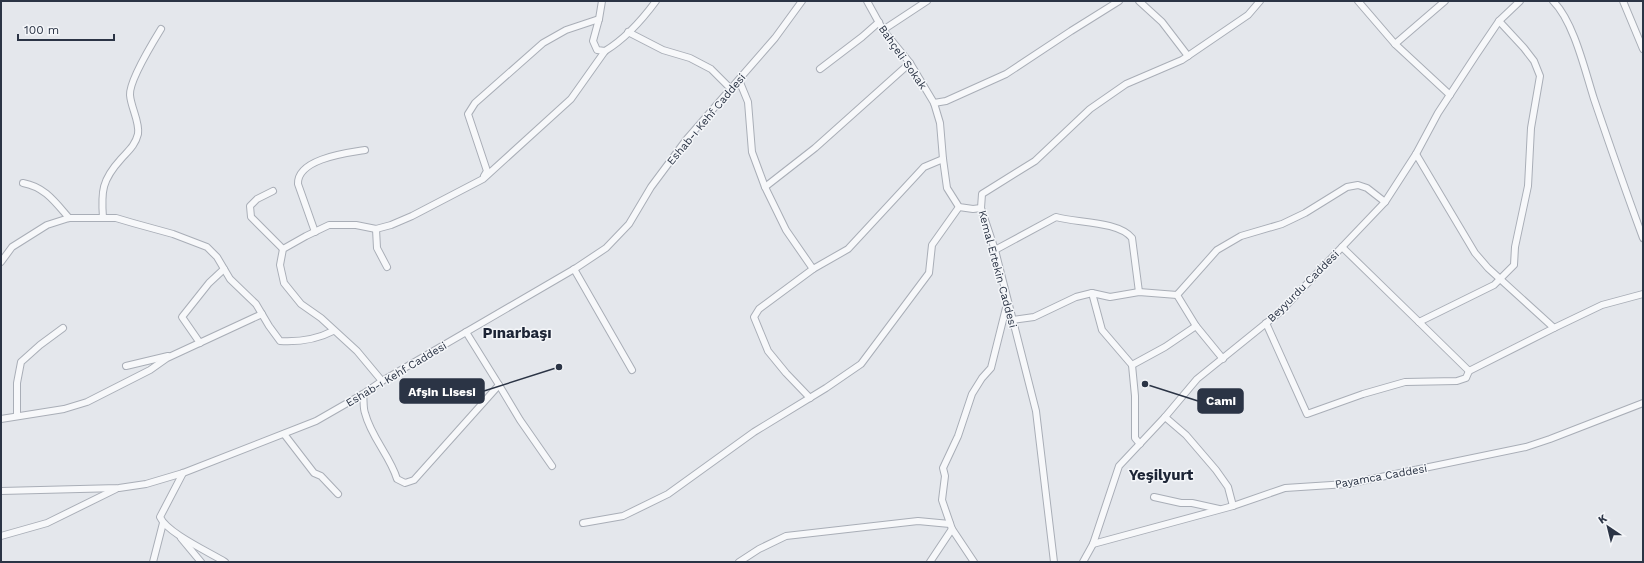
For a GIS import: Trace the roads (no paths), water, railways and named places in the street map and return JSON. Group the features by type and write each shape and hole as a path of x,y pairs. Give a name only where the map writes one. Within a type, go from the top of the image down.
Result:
{"street":[{"path":"602,1 593,41 597,50 605,51"},
{"path":"283,249 329,226 356,225 376,230 412,216 483,179 571,99 605,51 645,16 656,1"},
{"name":"Eshab-ı Kehf Caddesi","path":"1,491 119,488 146,484 182,473 284,434 316,421 574,270 606,248 629,224 651,187 686,140 775,38 802,1"},
{"name":"Bahçeli Sokak","path":"867,1 883,30 910,63 934,103 940,123 947,188 959,207"},
{"path":"883,30 927,1"},
{"path":"934,103 946,101 1006,74 1119,1"},
{"path":"1139,1 1162,22 1188,56"},
{"name":"Kemal Ertekin Caddesi","path":"1054,562 1036,411 1007,303 995,250 981,208 982,194 1035,161 1090,109 1126,84 1182,60 1248,15 1260,1"},
{"path":"1358,1 1395,44 1450,95"},
{"path":"1395,44 1445,1"},
{"name":"Beyyurdu Caddesi","path":"1083,562 1093,544 1109,502 1119,466 1165,417 1197,379 1280,312 1385,202 1416,154 1450,95 1499,21 1520,1"},
{"path":"1554,1 1565,18 1575,42 1617,167 1643,238"},
{"path":"1623,1 1643,49"},
{"path":"483,179 487,171 468,114 475,103 543,43 566,30 599,19"},
{"path":"1420,322 1494,285 1501,280 1514,265 1515,247 1528,186 1531,128 1540,76 1534,61 1499,21"},
{"path":"820,69 879,22"},
{"path":"103,218 102,195 106,179 121,159 133,147 138,133 130,93 140,65 161,29"},
{"path":"628,32 662,50 690,58 711,69 731,89"},
{"path":"765,187 815,148 910,63"},
{"path":"739,80 748,102 752,152 765,187 786,230 813,270"},
{"path":"315,232 298,184 298,177 302,171 320,160 342,153 365,150"},
{"path":"1416,154 1475,253 1488,268 1554,328"},
{"path":"810,398 768,352 754,317 759,309 813,270 848,250 924,167 943,159"},
{"path":"23,183 35,185 48,195 69,218"},
{"path":"1177,294 1217,250 1241,236 1288,221 1305,213 1347,187 1358,185 1367,188 1385,202"},
{"path":"273,192 257,199 250,206 251,217 283,249"},
{"path":"583,523 623,516 668,494 754,432 810,398 861,364 929,273 932,245 959,207 973,209 981,208"},
{"path":"995,250 1056,217 1067,221 1110,227 1126,232 1132,238 1139,292"},
{"path":"1,262 12,247 47,225 69,218 116,218 146,228 173,234 207,247 217,257 230,279 256,304 268,326 280,341 298,342 325,335 333,331"},
{"path":"376,230 377,248 387,267"},
{"path":"1342,247 1470,371"},
{"path":"283,249 280,265 284,283 301,304 321,318 333,331 357,351 382,381"},
{"path":"200,343 182,317 209,283 224,268"},
{"path":"574,270 632,370"},
{"path":"1012,320 1034,317 1076,297 1092,293 1110,297 1139,292 1177,294"},
{"path":"1092,293 1102,330 1132,365 1135,438 1140,444"},
{"path":"1177,294 1196,326 1223,359"},
{"path":"1266,323 1307,414 1363,394 1405,382 1457,381 1466,378 1470,371 1602,305 1643,294"},
{"path":"974,562 951,526 942,500 945,476 943,468 958,436 972,394 991,368 1007,303"},
{"path":"1,419 64,409 87,402 150,370 175,355 262,314"},
{"path":"1132,365 1165,347 1196,326"},
{"path":"17,416 17,383 21,362 40,345 63,328"},
{"path":"466,332 520,420 552,466"},
{"path":"126,366 175,355"},
{"path":"363,394 365,413 374,433 393,467 397,479 405,483 414,480 499,385"},
{"name":"Payamca Caddesi","path":"1093,544 1233,506 1285,488 1347,484 1526,447 1643,402"},
{"path":"1165,417 1186,435 1220,476 1228,487 1233,506"},
{"path":"284,434 314,473 321,476 338,494"},
{"path":"182,473 160,517 163,523 178,534 225,562"},
{"path":"1,536 47,523 119,488"},
{"path":"1154,497 1220,509"},
{"path":"739,562 759,549 786,536 918,521 951,526"},
{"path":"153,562 163,523"},
{"path":"930,562 951,526"},
{"path":"178,534 201,562"}],"place":[{"name":"Afşin Lisesi","path":"559,367"},
{"name":"Cami","path":"1145,384"}],"district":[{"name":"Pınarbaşı","path":"517,333"},
{"name":"Yeşilyurt","path":"1161,475"}]}
